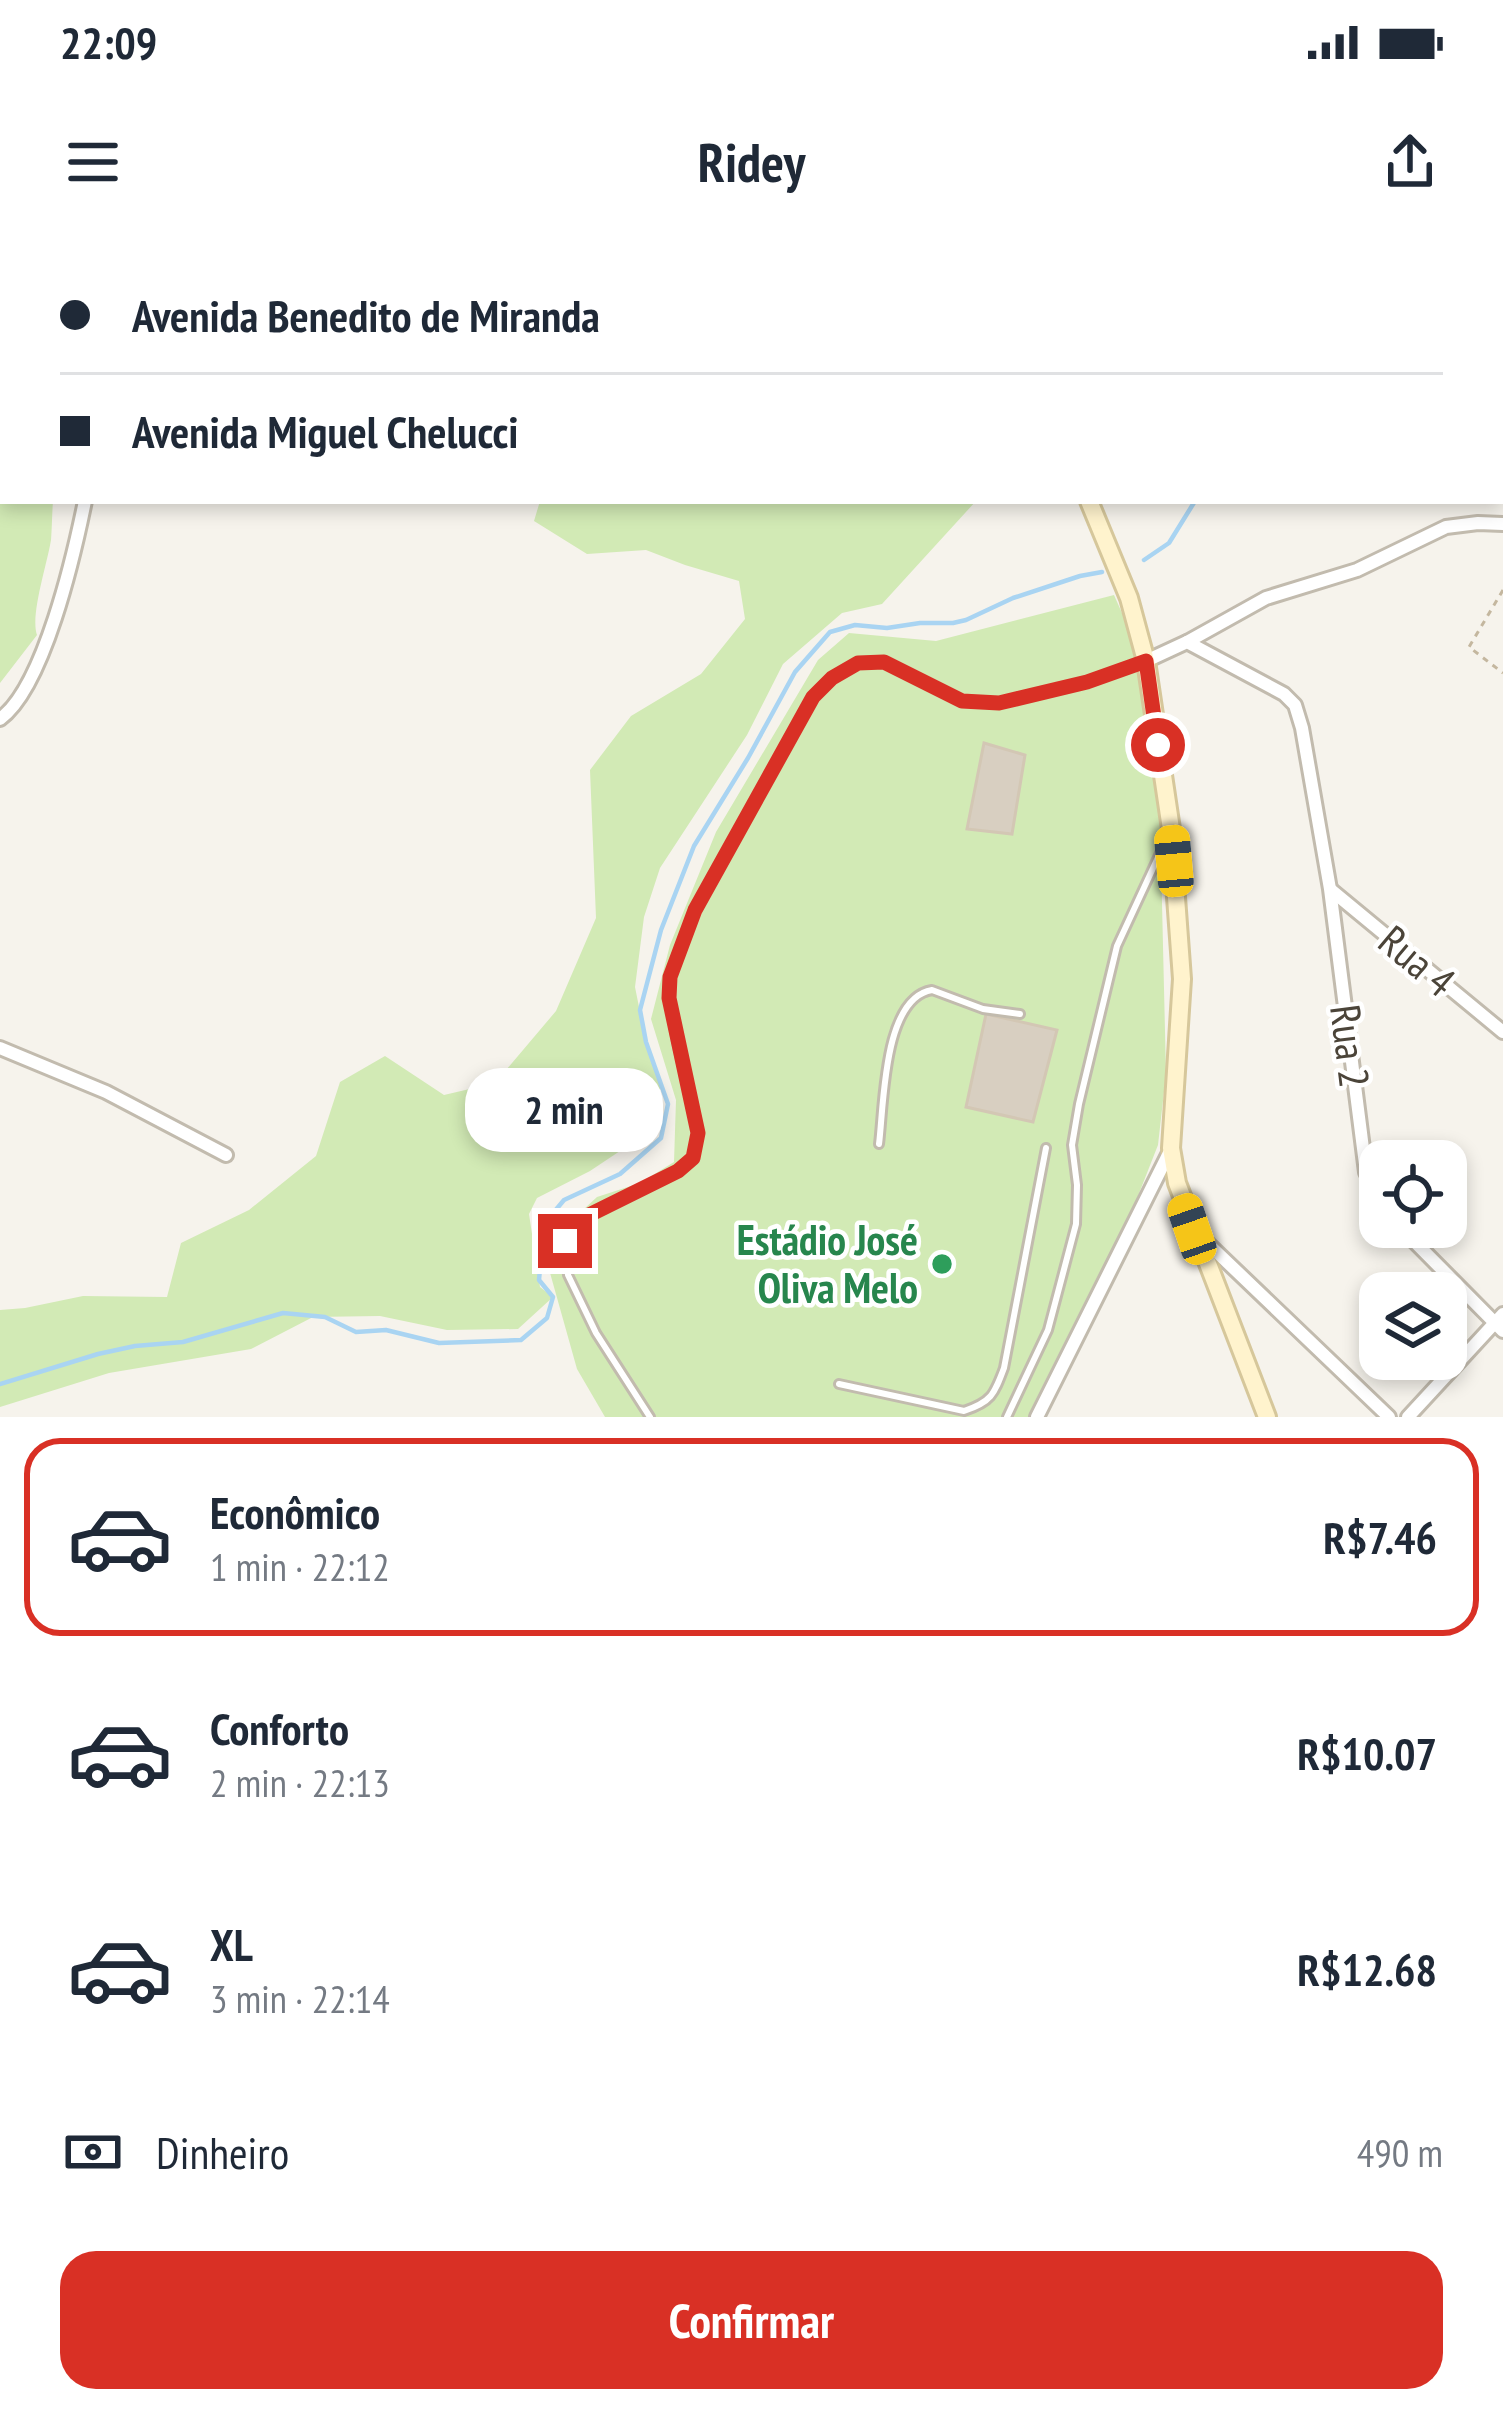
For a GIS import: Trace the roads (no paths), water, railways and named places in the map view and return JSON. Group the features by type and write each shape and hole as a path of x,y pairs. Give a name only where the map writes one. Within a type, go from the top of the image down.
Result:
{"street":[{"path":"0,719 16,704 51,632 84,504"},
{"path":"1090,504 1129,598 1146,661 1171,829 1182,979 1171,1148 1177,1184 1267,1417"},
{"path":"1146,661 1266,598 1357,570 1446,527 1503,524"},
{"name":"Rua 2","path":"1187,642 1284,694 1295,705 1330,889 1362,1140"},
{"name":"Rua 4","path":"1330,889 1503,1032"},
{"path":"0,1048 106,1092 226,1155"},
{"path":"1037,1417 1171,1148"},
{"path":"1192,1229 1389,1417"},
{"path":"1408,1417 1500,1322 1422,1248"}],"lane":[{"path":"650,1417 596,1333 568,1275 565,1241 579,1220 678,1171 693,1158 698,1133 669,998 670,977 695,910 813,697 832,678 858,663 884,662 962,701 999,703 1087,682 1146,661"},
{"path":"1007,1417 1048,1330 1076,1224 1072,1144 1117,946 1171,829"},
{"path":"879,1144 892,1040 912,1000 932,990 983,1009 1020,1014"},
{"path":"839,1384 964,1412 995,1393 1004,1368 1046,1148"}],"waterway":[{"path":"1144,560 1169,543 1193,504"},
{"path":"0,1384 98,1354 183,1342 283,1313 325,1317 356,1332 386,1330 439,1343 521,1340 547,1318 553,1297 539,1280 544,1224 564,1200 620,1174 661,1138 668,1104 640,1010 661,930 694,846 795,672 830,632 855,625 887,628 953,623 1013,598 1102,572"}],"place":[{"name":"Estádio José Oliva Melo","path":"942,1264"}]}
